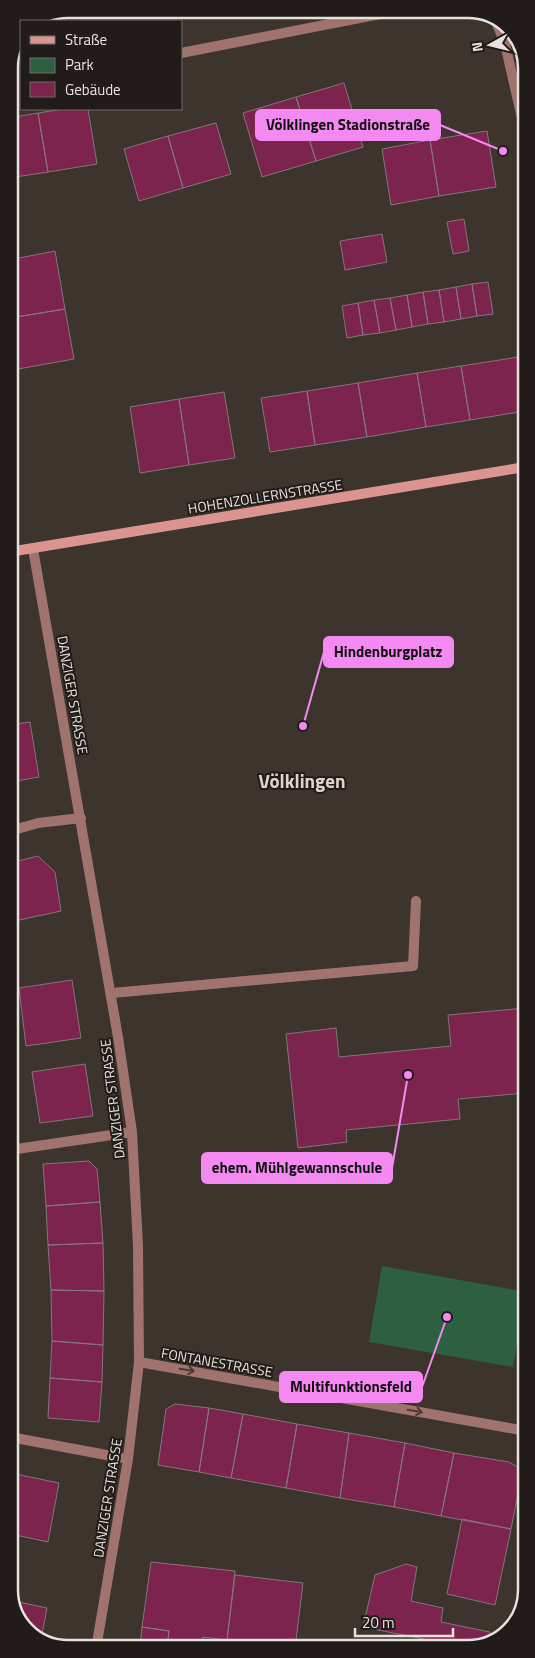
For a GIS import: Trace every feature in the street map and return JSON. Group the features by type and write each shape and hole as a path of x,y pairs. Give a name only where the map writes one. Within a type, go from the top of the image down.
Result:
{"main road":[{"name":"HOHENZOLLERNSTRASSE","path":"18,551 518,468"}],"street":[{"path":"182,53 360,18"},
{"path":"499,29 518,102"},
{"name":"DANZIGER STRASSE","path":"33,549 112,993 132,1132 138,1246 138,1362 128,1459 98,1640"},
{"path":"18,829 38,823 81,818"},
{"path":"112,993 413,966 416,901"},
{"path":"18,1149 132,1132"},
{"name":"FONTANESTRASSE","path":"138,1362 518,1430"},
{"path":"18,1438 128,1459"}],"green space":[{"path":"382,1266 518,1291 518,1338 513,1367 369,1342"}],"building":[{"path":"82,18 128,18 128,20 83,20"},
{"path":"128,18 175,18 175,20 128,20"},
{"path":"344,83 363,147 316,161 296,97"},
{"path":"296,97 316,161 262,177 243,113"},
{"path":"58,110 88,110 97,164 48,172 38,113"},
{"path":"38,113 48,172 18,177 18,116"},
{"path":"216,123 231,174 183,188 168,136"},
{"path":"487,131 496,187 439,196 430,140"},
{"path":"168,136 183,188 139,201 124,149"},
{"path":"430,140 439,196 391,205 382,149"},
{"path":"464,219 469,251 453,254 447,222"},
{"path":"382,234 387,262 345,270 340,241"},
{"path":"55,251 65,309 18,317 18,258"},
{"path":"488,282 493,314 477,316 472,284"},
{"path":"472,284 477,316 461,319 456,287"},
{"path":"456,287 461,319 444,322 439,290"},
{"path":"439,290 444,322 428,324 423,292"},
{"path":"423,292 428,324 412,327 407,295"},
{"path":"407,295 412,327 396,330 390,298"},
{"path":"390,298 396,330 380,333 374,300"},
{"path":"374,300 380,333 363,335 358,303"},
{"path":"358,303 363,335 347,338 342,306"},
{"path":"65,309 74,359 18,369 18,317"},
{"path":"518,357 518,412 470,420 461,366"},
{"path":"461,366 470,420 426,427 417,373"},
{"path":"417,373 426,427 367,437 358,383"},
{"path":"358,383 367,437 315,445 307,391"},
{"path":"307,391 315,445 270,452 261,398"},
{"path":"224,392 235,458 189,465 179,399"},
{"path":"179,399 189,465 140,473 130,407"},
{"path":"30,722 39,777 18,781 18,724"},
{"path":"38,856 55,872 61,911 18,920 18,861"},
{"path":"72,980 81,1038 26,1046 19,988"},
{"path":"518,1009 518,1094 458,1099 460,1119 346,1130 347,1142 298,1148 286,1034 336,1028 339,1057 451,1046 448,1015"},
{"path":"85,1064 93,1116 40,1123 32,1072"},
{"path":"89,1161 97,1169 100,1202 46,1206 43,1164"},
{"path":"100,1202 103,1243 48,1245 46,1206"},
{"path":"103,1243 104,1291 51,1290 48,1245"},
{"path":"51,1290 104,1291 103,1345 52,1341"},
{"path":"52,1341 103,1345 102,1382 50,1378"},
{"path":"50,1378 102,1382 99,1422 48,1418"},
{"path":"175,1404 209,1408 199,1472 158,1465 166,1409"},
{"path":"209,1408 243,1414 231,1478 199,1472"},
{"path":"243,1414 297,1424 286,1488 231,1478"},
{"path":"297,1424 349,1433 340,1498 286,1488"},
{"path":"349,1433 405,1443 394,1507 340,1498"},
{"path":"405,1443 454,1453 441,1516 394,1507"},
{"path":"454,1453 509,1462 518,1467 518,1494 511,1529 441,1516"},
{"path":"18,1474 59,1483 48,1542 18,1536"},
{"path":"462,1519 511,1529 495,1605 447,1594"},
{"path":"151,1562 235,1571 227,1640 203,1637 202,1640 168,1640 169,1631 142,1627"},
{"path":"406,1564 417,1567 411,1601 443,1608 441,1622 490,1632 489,1635 474,1640 429,1640 363,1627 375,1575"},
{"path":"235,1575 303,1583 296,1640 227,1640"},
{"path":"19,1602 47,1608 42,1633 24,1616"},
{"path":"142,1627 169,1631 168,1640 141,1640"}],"place":[{"name":"Völklingen Stadionstraße","path":"503,151"},
{"name":"Hindenburgplatz","path":"303,726"},
{"name":"ehem. Mühlgewannschule","path":"408,1075"},
{"name":"Multifunktionsfeld","path":"447,1317"}],"district":[{"name":"Völklingen","path":"302,780"}]}
